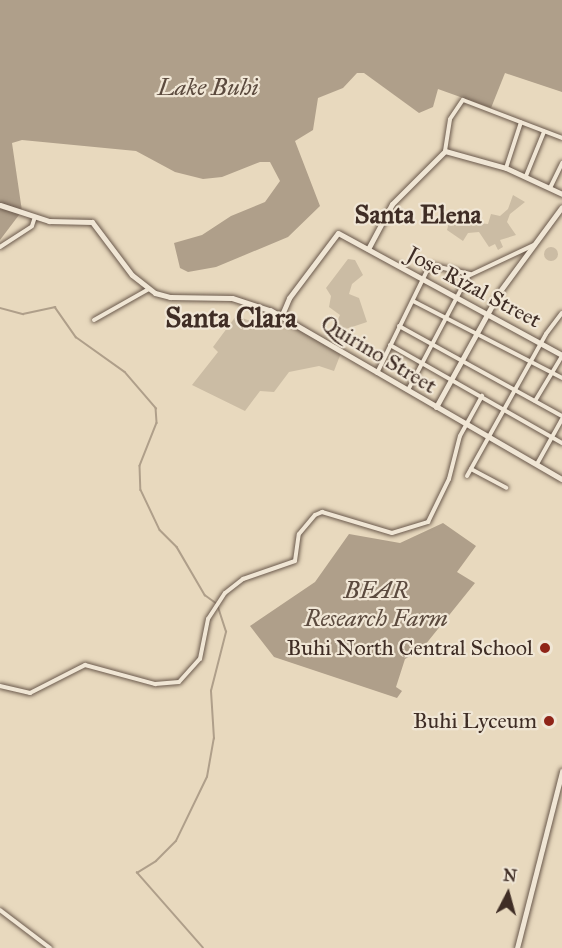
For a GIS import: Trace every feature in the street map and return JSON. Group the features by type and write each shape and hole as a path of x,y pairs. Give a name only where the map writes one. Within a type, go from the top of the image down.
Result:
{"street":[{"path":"368,249 392,204 445,151 447,130 463,100 562,138"},
{"path":"506,168 521,122"},
{"path":"526,176 544,132"},
{"path":"445,151 506,168 562,194"},
{"path":"550,188 562,163"},
{"name":"Quirino Street","path":"0,205 35,217 92,222 132,275 149,289 170,297 237,299 281,317 562,479"},
{"path":"436,407 487,315 562,207"},
{"path":"0,247 32,226 35,217"},
{"name":"Jose Rizal Street","path":"281,317 289,298 338,233 562,356"},
{"path":"407,391 471,274 535,244"},
{"path":"377,373 423,280 434,264 471,274"},
{"path":"94,320 149,289"},
{"path":"413,301 562,378"},
{"path":"467,476 542,343 562,313"},
{"path":"399,326 463,359 562,418 537,464"},
{"path":"390,345 452,378 562,443"},
{"path":"535,401 562,356"},
{"path":"0,686 30,693 85,664 155,684 177,683 200,659 213,609 218,602 241,580 295,561 299,534 319,513 392,533 428,522 449,478 465,424 482,396"},
{"path":"471,469 506,488"},
{"path":"517,948 562,771"},
{"path":"0,910 50,948"}],"shaded area":[{"path":"513,195 525,202 510,214 507,222 516,235 500,240 503,247 498,250 495,244 489,247 479,232 468,233 463,241 447,230 451,215 471,221 474,216 479,223 488,224 491,214 500,216 508,209"},
{"path":"551,247 556,249 558,254 556,259 551,261 546,259 544,254 546,249"},
{"path":"348,259 355,260 363,275 352,284 349,294 359,298 367,322 337,332 334,328 340,315 329,307 331,296 326,288"},
{"path":"268,313 341,353 334,371 319,366 289,372 274,392 260,391 245,411 192,385 218,352 213,347 236,316 263,325"}],"water":[{"name":"Lake Buhi","path":"0,0 562,0 562,92 505,73 491,108 438,89 433,107 419,113 364,73 357,73 343,88 318,98 313,130 295,141 320,206 288,237 216,267 188,272 180,268 174,243 202,235 231,216 265,202 280,181 270,162 260,162 222,177 203,179 175,172 136,151 22,140 12,143 22,211 0,240"},
{"name":"BFAR Research Farm","path":"443,523 476,546 457,572 475,583 421,650 405,659 396,687 402,691 397,698 274,657 250,626 315,582 349,534 400,543"}],"waterway":[{"path":"0,308 23,314 55,307 76,337 125,372 156,408 157,423 140,466 141,490 160,530 177,547 205,595 216,603"},
{"path":"203,948 137,873 156,861 176,841 207,777 214,739 211,691 226,632 218,607"}],"place":[{"name":"Buhi North Central School","path":"545,648"},
{"name":"Buhi Lyceum","path":"549,721"}],"district":[{"name":"Santa Elena","path":"418,215"},
{"name":"Santa Clara","path":"231,318"}]}
